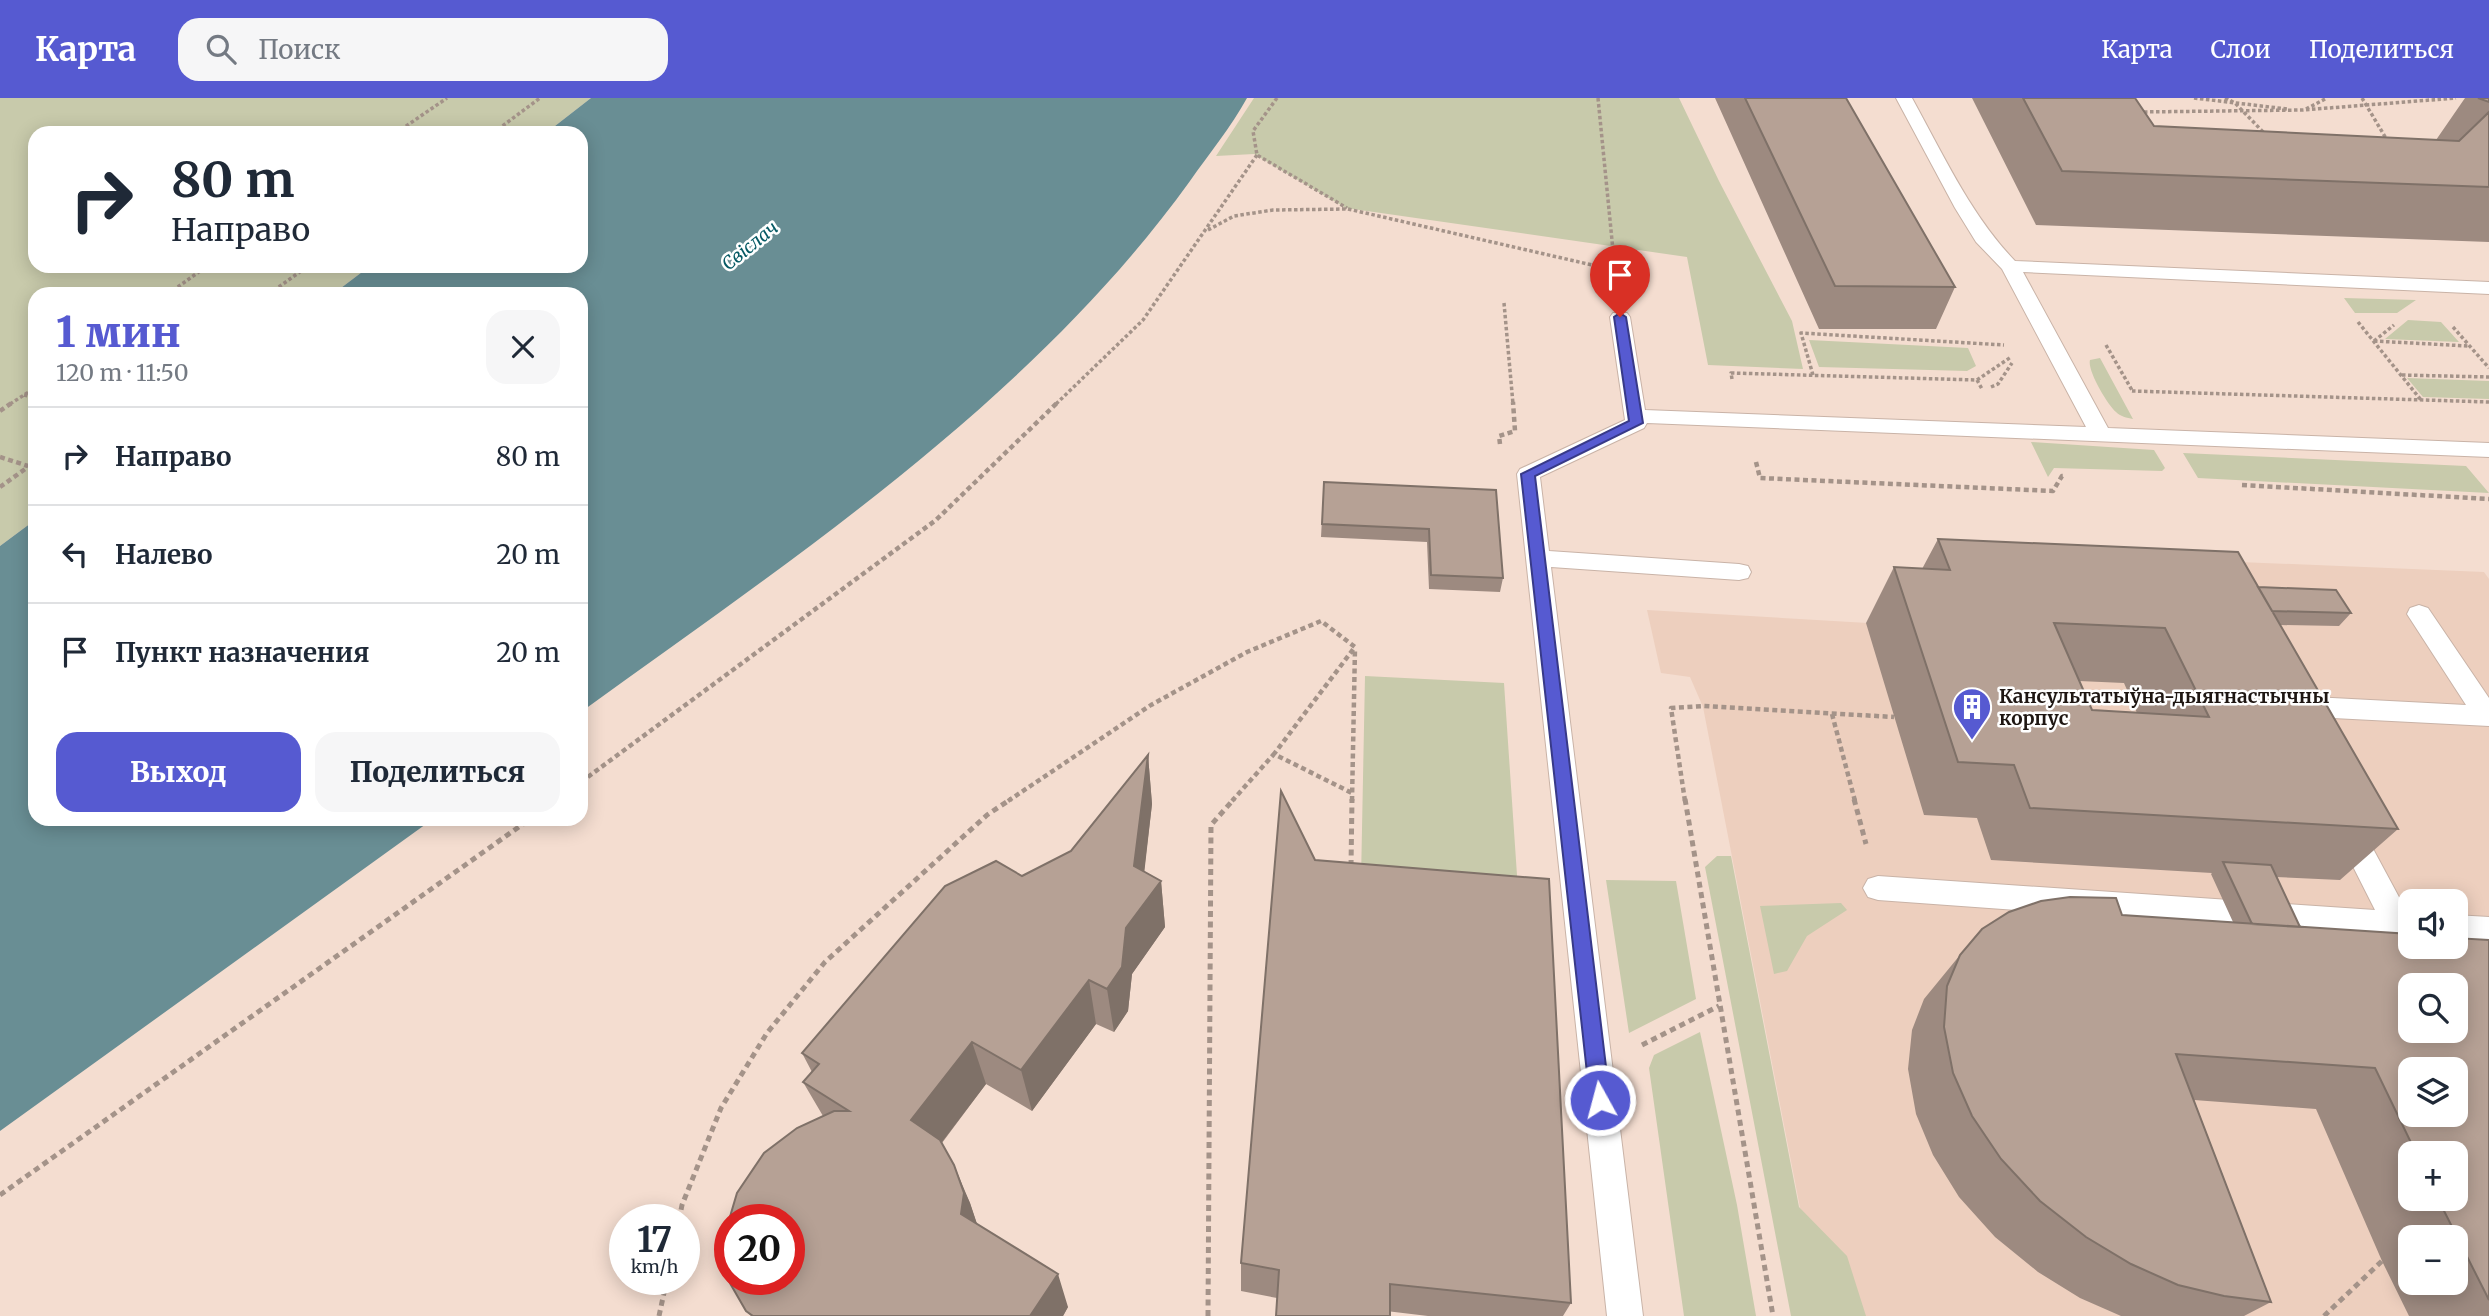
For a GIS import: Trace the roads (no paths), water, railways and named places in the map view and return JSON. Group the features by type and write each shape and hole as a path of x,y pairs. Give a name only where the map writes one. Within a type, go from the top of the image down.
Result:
{"lane":[{"path":"1904,98 1964,208 1983,238 2010,266 2100,433"},
{"path":"2010,266 2489,288"},
{"path":"1620,317 1636,423 1528,474 1625,1316"},
{"path":"1635,416 2489,450"},
{"path":"1537,558 1739,572"},
{"path":"2295,729 2279,699 2487,716 2419,614"},
{"path":"2334,802 2398,914"},
{"path":"1878,888 2398,925"},
{"path":"2468,929 2489,930"}],"water":[{"name":"Свіслач","path":"591,98 1247,98 1190,181 1128,260 1059,334 985,404 908,470 827,533 588,707 588,287 342,287 361,273 588,273 588,126 555,126"},
{"path":"28,525 28,826 423,826 0,1131 0,546"}],"place":[{"name":"Кансультатыўна-дыягнастычны корпус","path":"1972,741"}]}
